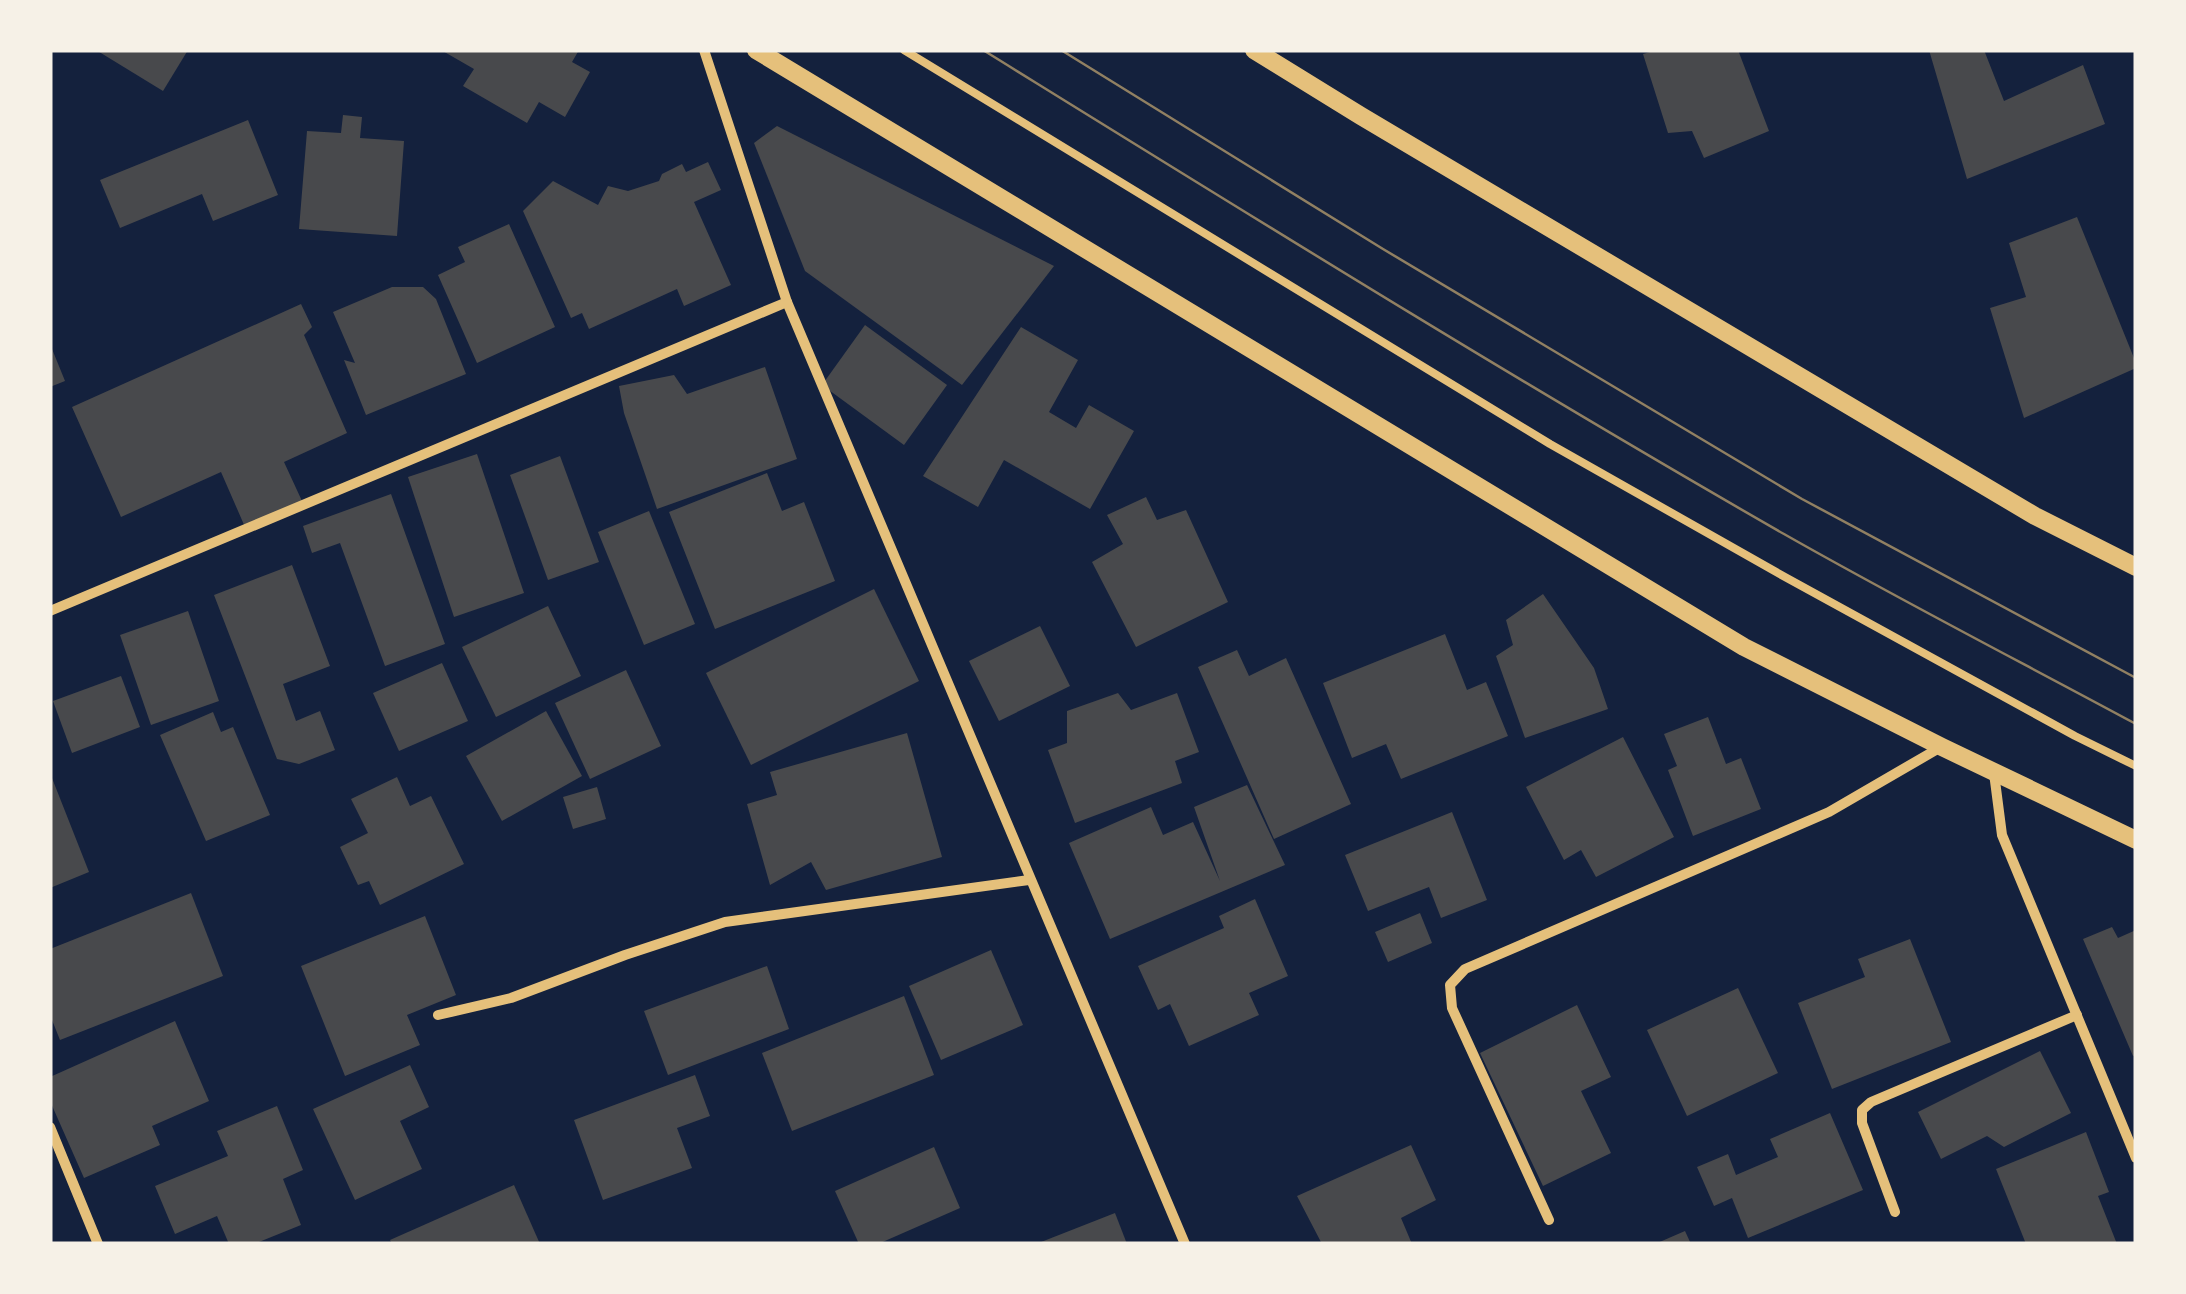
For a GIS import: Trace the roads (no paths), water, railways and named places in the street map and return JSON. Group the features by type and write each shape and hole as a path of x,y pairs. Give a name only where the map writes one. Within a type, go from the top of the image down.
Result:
{"street":[{"path":"704,50 787,302 1185,1244"},
{"path":"756,50 1744,647 2136,840"},
{"path":"1254,50 2035,516 2136,567"},
{"path":"50,612 787,302"},
{"path":"1549,1220 1452,1008 1450,985 1465,969 1829,812 1942,747"},
{"path":"1994,772 2002,835 2136,1158"},
{"path":"438,1015 511,998 725,922 1029,880"},
{"path":"1895,1212 1862,1122 1862,1110 1871,1102 2076,1015"},
{"path":"50,1127 98,1244"}],"lane":[{"path":"904,50 1550,444 1802,586 2136,766"}],"tram line":[{"path":"983,50 1582,416 1871,583 2136,724"},
{"path":"1061,50 1383,249 1802,499 2136,678"}]}
